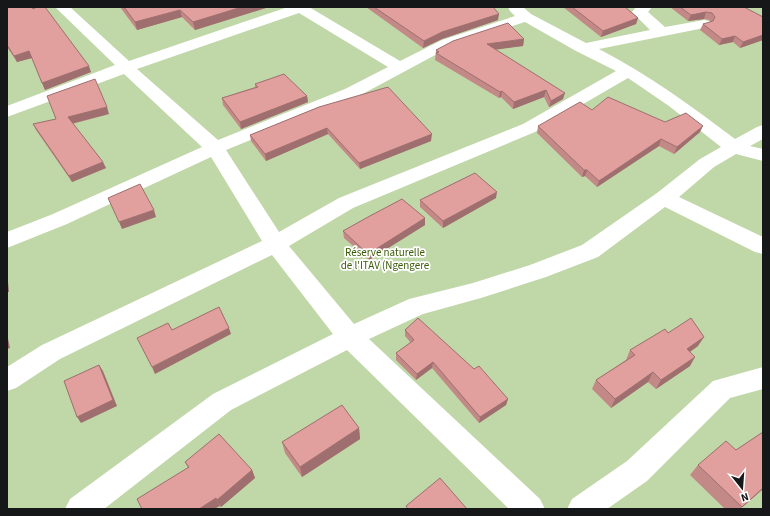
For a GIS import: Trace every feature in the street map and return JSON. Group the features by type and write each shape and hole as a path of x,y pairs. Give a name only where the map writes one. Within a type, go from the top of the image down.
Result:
{"street":[{"path":"62,7 215,148 275,244 350,337 530,509"},
{"path":"7,112 126,67 301,7 401,68"},
{"path":"644,7 639,12 661,32"},
{"path":"7,240 60,219 215,148 351,93 447,43 520,12 582,48 628,72 675,102 734,148 763,154"},
{"path":"582,48 704,24"},
{"path":"7,380 51,352 275,244 346,203 529,128 628,72"},
{"path":"80,509 222,402 350,337 417,306 495,285 538,271 590,251 664,198 707,163 763,131"},
{"path":"664,198 763,246"},
{"path":"582,509 637,471 722,389 763,378"}],"green space":[{"name":"Réserve naturelle de l'ITAV (Ngengere","path":"7,7 763,7 763,509 7,509"}],"building":[{"path":"7,7 32,7 33,9 37,7 45,7 89,66 42,83 29,51 14,56 7,45"},
{"path":"124,7 242,7 193,22 180,10 135,22"},
{"path":"374,7 493,7 499,14 442,32 424,41"},
{"path":"572,7 625,7 638,18 603,31"},
{"path":"680,7 744,7 763,17 763,35 743,42 735,36 722,39 703,24 713,21 715,17 712,13 706,12 691,15"},
{"path":"508,23 524,39 487,44 565,93 551,101 546,90 514,102 502,91 500,92 436,53 439,52 436,50 453,41"},
{"path":"284,74 307,96 240,122 222,98 258,87 255,84"},
{"path":"95,79 107,107 68,117 103,162 69,176 33,124 56,119 47,96"},
{"path":"388,87 432,134 359,163 327,128 265,154 250,135 319,107"},
{"path":"608,97 665,122 686,113 703,126 677,147 661,139 599,181 587,170 584,170 538,126 580,102 592,110"},
{"path":"475,173 497,192 443,221 420,200"},
{"path":"140,184 154,210 119,222 108,198"},
{"path":"402,199 425,218 368,254 343,231 368,217"},
{"path":"219,307 229,328 152,367 137,338 168,323 172,330"},
{"path":"418,318 474,369 479,366 508,399 480,417 433,362 417,374 396,353 414,340 405,330"},
{"path":"691,318 704,337 687,349 695,357 661,380 653,372 615,399 596,380 635,355 630,350 665,329 668,333"},
{"path":"99,365 113,400 77,417 64,381"},
{"path":"342,405 359,428 300,467 282,442"},
{"path":"763,432 763,488 742,507 698,465 726,441 736,450"},
{"path":"219,434 252,470 217,500 216,498 199,509 142,509 137,499 189,467 185,462"},
{"path":"440,478 467,509 408,509 406,506"}]}
